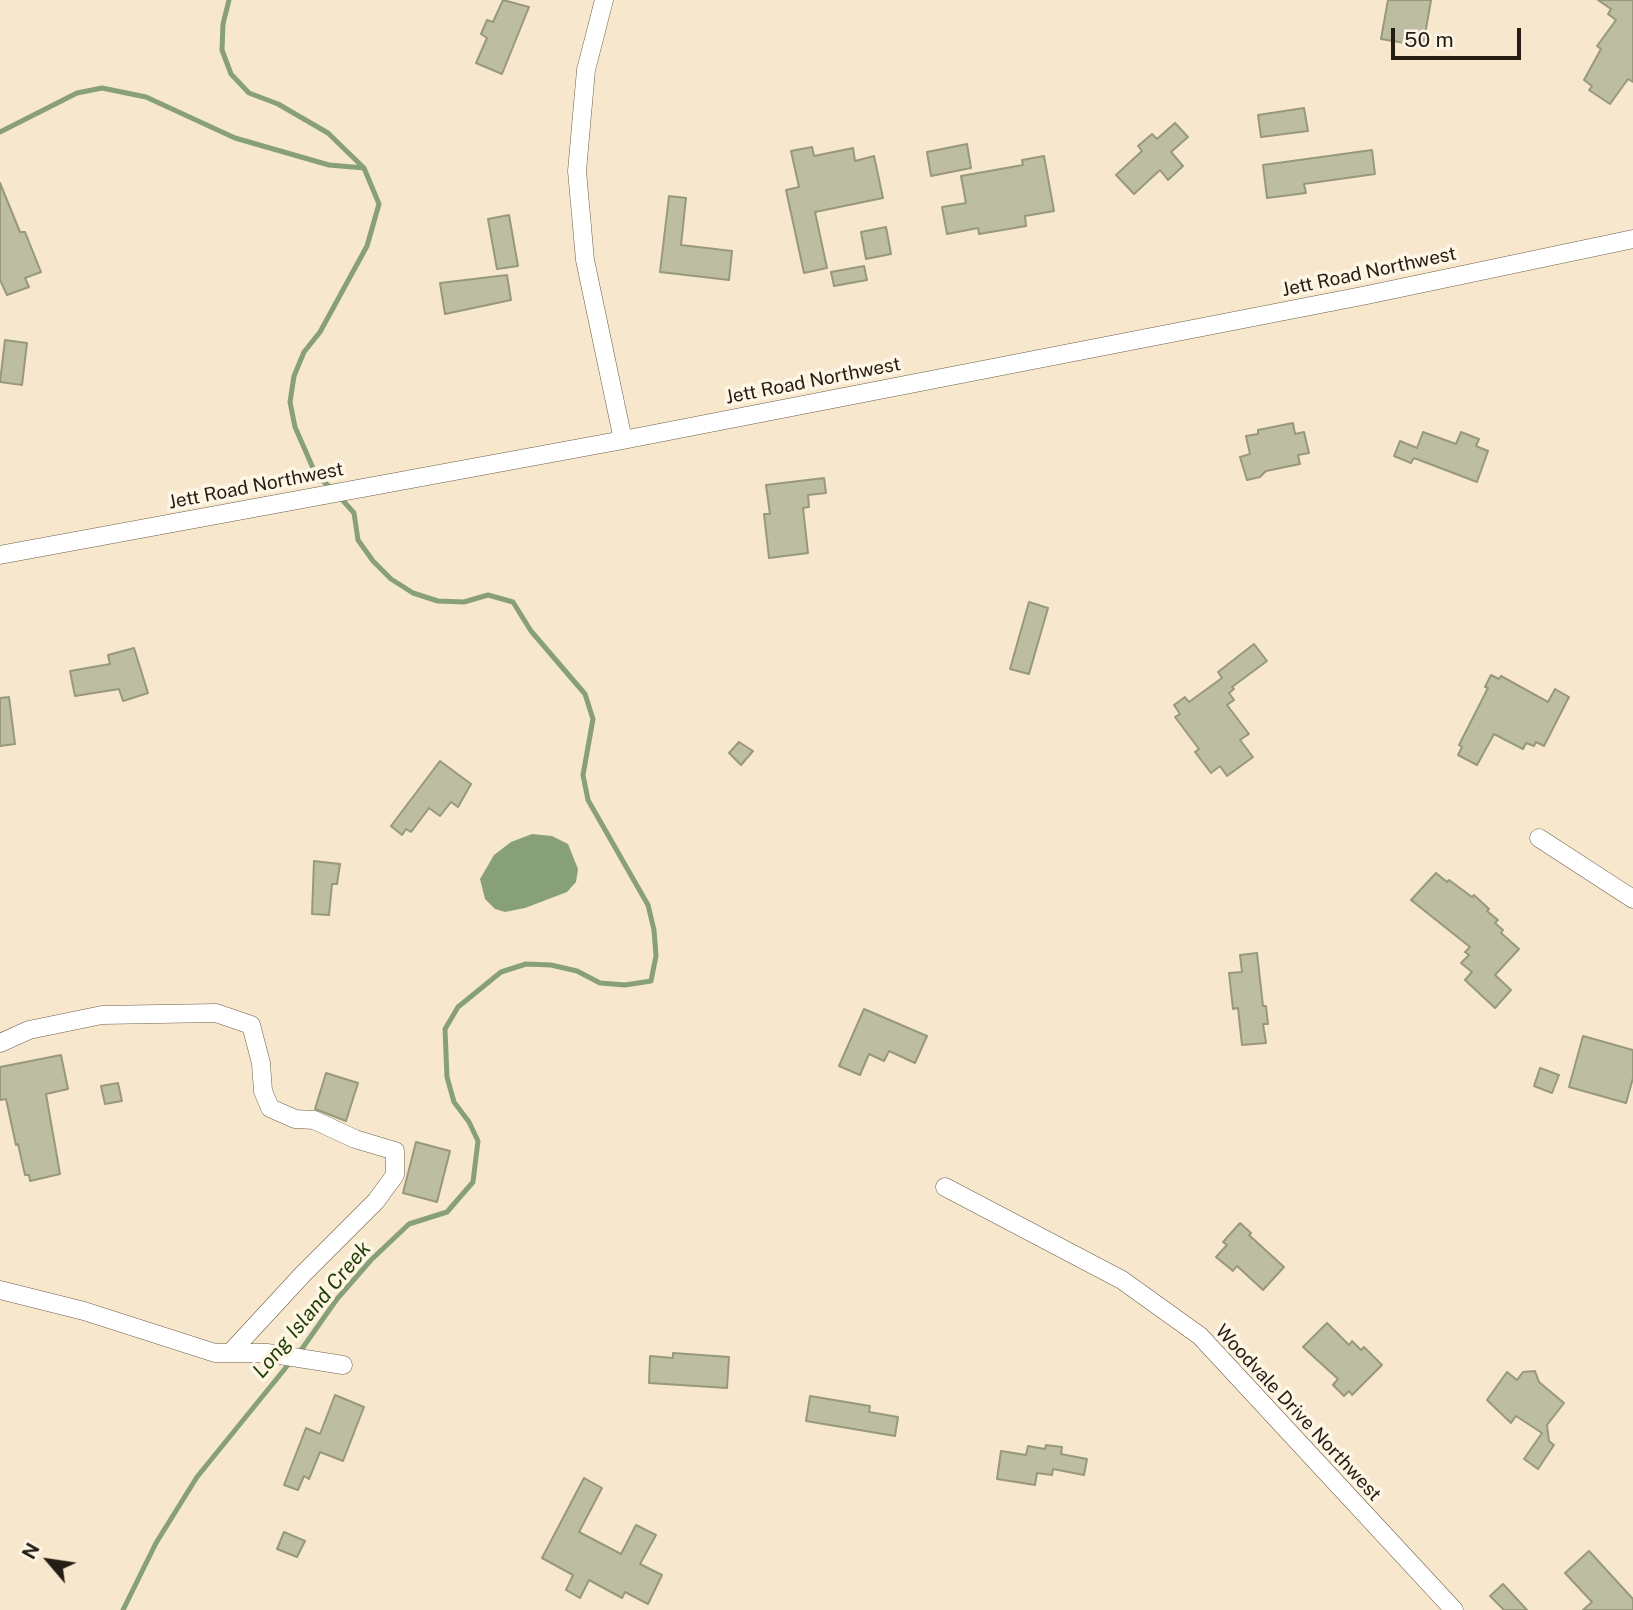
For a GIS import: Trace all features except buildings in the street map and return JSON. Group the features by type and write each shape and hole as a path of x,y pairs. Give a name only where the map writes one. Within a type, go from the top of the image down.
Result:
{"street":[{"path":"604,0 586,70 579,120 578,183 585,260 623,440"},
{"name":"Jett Road Northwest","path":"0,555 623,440 1367,295 1633,239"},
{"path":"1539,838 1633,899"},
{"path":"0,1043 29,1030 102,1015 216,1013 251,1025 261,1063 263,1091 270,1108 281,1116 314,1120 355,1139 395,1151 394,1175 376,1201 231,1352"},
{"name":"Woodvale Drive Northwest","path":"945,1187 1122,1280 1162,1305 1200,1336 1454,1610"},
{"path":"0,1290 84,1311 215,1353 231,1352 343,1365"}],"shaded area":[{"path":"532,834 552,836 568,844 578,869 576,882 567,892 525,908 505,912 495,909 485,899 480,879 494,855 511,842"}],"waterway":[{"name":"Long Island Creek","path":"229,0 223,24 222,50 231,74 249,93 278,104 328,133 364,168 379,204 367,246 320,332 304,352 294,376 290,402 295,427 316,475 332,489"},
{"path":"0,132 77,93 102,88 146,97 235,138 329,165 364,168"},
{"name":"Long Island Creek","path":"299,1353 337,1299 371,1260 409,1224 447,1212 473,1182 478,1141 469,1122 454,1102 447,1077 445,1029 458,1007 501,972 526,964 551,965 577,971 600,983 625,985 651,981 656,956 648,905 588,800 583,775 593,719 585,694 531,631 513,602 488,595 464,602 438,601 413,593 391,579 373,561 358,540 354,513 339,496"},
{"name":"Long Island Creek","path":"123,1610 156,1543 197,1477 292,1360"}]}
